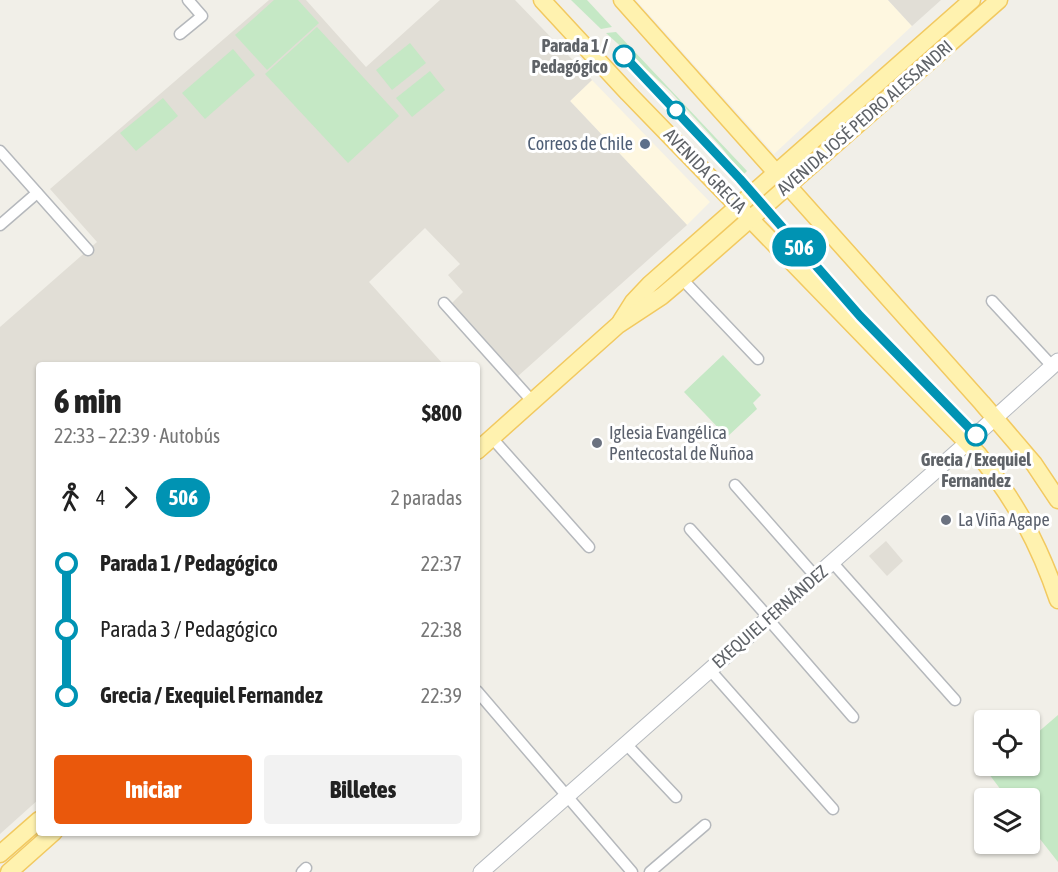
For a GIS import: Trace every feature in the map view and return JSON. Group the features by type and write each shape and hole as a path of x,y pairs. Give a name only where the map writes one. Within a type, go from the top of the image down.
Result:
{"main road":[{"name":"AVENIDA GRECIA","path":"542,0 621,85 968,443 997,477 1015,504 1038,547 1058,600"},
{"path":"622,0 994,418 1034,464 1058,501"},
{"name":"AVENIDA JOSÉ PEDRO ALESSANDRI","path":"480,448 618,325 662,296 682,279 745,212 777,172 972,0"},
{"name":"AVENIDA JOSÉ PEDRO ALESSANDRI","path":"618,325 633,302 650,284 745,212 788,185 999,0"},
{"path":"0,854 36,823"},
{"path":"9,872 50,836"}],"street":[{"path":"180,34 202,16 188,0"},
{"path":"0,151 88,250"},
{"path":"0,225 37,193"},
{"path":"682,279 758,359"},
{"path":"992,301 1055,363"},
{"path":"444,303 533,402"},
{"name":"EXEQUIEL FERNÁNDEZ","path":"481,872 968,443 1055,363"},
{"path":"492,438 589,547"},
{"path":"735,485 816,577"},
{"path":"690,529 853,717"},
{"path":"832,562 955,700"},
{"path":"710,670 833,809"},
{"path":"480,695 632,872"},
{"path":"626,744 676,797"},
{"path":"650,872 705,825"}],"shaded area":[{"path":"269,0 306,0 366,67 440,0 515,0 592,80 570,101 687,225 517,377 451,304 463,292 448,275 460,264 425,228 369,282 441,362 36,362 36,802 0,834 0,327 97,242 50,189"},
{"path":"636,0 888,0 912,26 774,154"},
{"path":"888,0 941,0 912,26"},
{"path":"592,80 710,202 687,225 570,101"},
{"path":"886,541 903,561 887,576 869,556"}],"green space":[{"path":"274,0 298,0 319,23 267,70 235,35"},
{"path":"571,0 587,0 612,27 601,29"},
{"path":"317,27 399,116 348,163 265,74"},
{"path":"616,32 747,171 743,175 722,148 670,91 606,33"},
{"path":"410,43 426,63 392,90 376,70"},
{"path":"233,49 255,75 205,119 182,93"},
{"path":"430,71 445,90 412,117 396,98"},
{"path":"163,98 178,116 136,151 120,133"},
{"path":"723,355 761,395 753,403 757,409 727,437 684,392"},
{"path":"1058,715 1058,862 1040,839 1040,788 1000,788 990,776 1040,776 1040,731"}],"bus line":[{"name":"506","path":"624,56 740,179 860,316 976,435"}],"place":[{"name":"Parada 1 / Pedagógico","path":"624,56"},
{"name":"Correos de Chile","path":"645,144"},
{"name":"Grecia / Exequiel Fernandez","path":"976,435"},
{"name":"Iglesia Evangélica Pentecostal de Ñuñoa","path":"597,443"},
{"name":"La Viña Agape","path":"946,520"}]}
